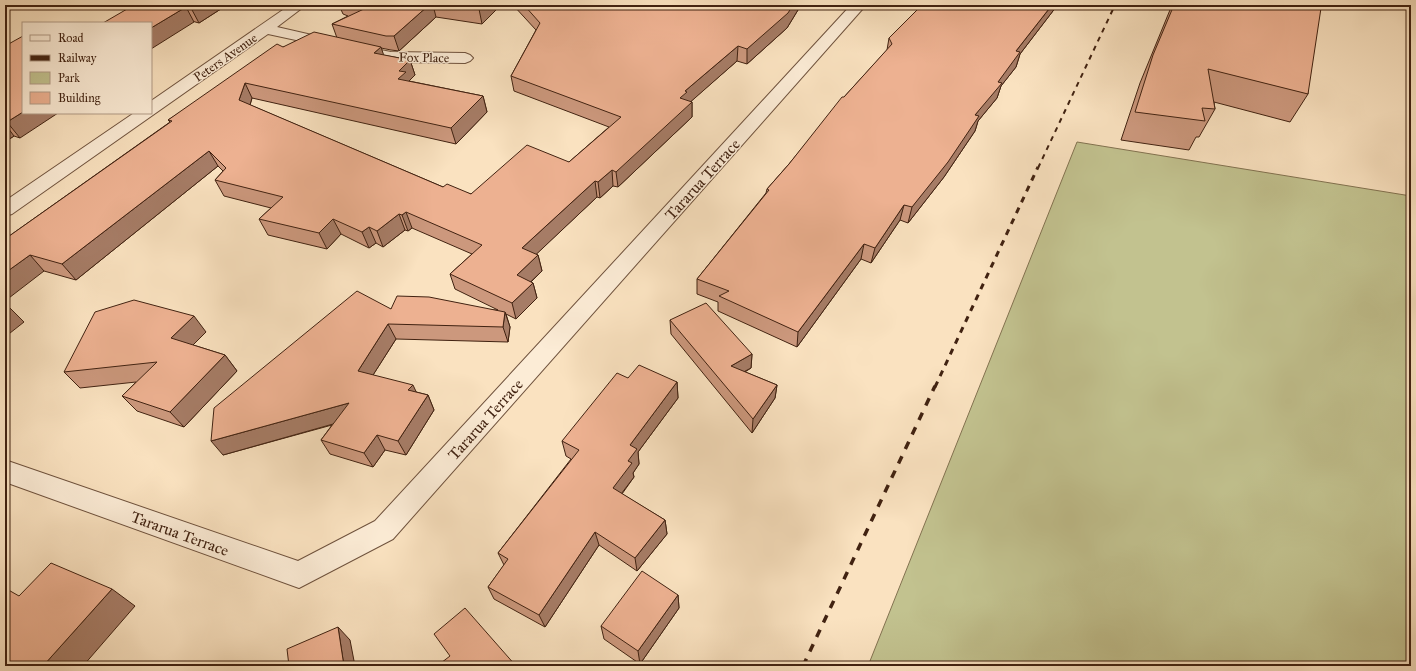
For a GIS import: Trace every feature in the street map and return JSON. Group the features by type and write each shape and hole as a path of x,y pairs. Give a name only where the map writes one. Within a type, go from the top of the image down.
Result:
{"street":[{"name":"Peters Avenue","path":"152,108 300,5"},
{"name":"Tararua Terrace","path":"5,471 299,576 384,530 859,5"},
{"name":"Fox Place","path":"266,29 391,57 465,58"},
{"path":"5,210 144,114"}],"green space":[{"path":"1077,142 1411,196 1411,666 868,666"}],"building":[{"path":"134,5 195,5 191,8 186,7 152,27 152,22 105,22"},
{"path":"356,5 429,5 394,36 386,36 332,24 366,8"},
{"path":"452,5 483,5 479,9"},
{"path":"524,5 793,5 788,13 747,49 738,46 685,91 687,92 680,98 692,102 616,172 612,170 598,182 595,181 522,248 538,255 517,275 533,283 512,303 450,274 482,245 406,212 402,215 399,214 377,231 369,227 362,232 333,219 319,233 259,219 283,197 215,180 226,168 209,151 62,264 30,255 5,273 5,239 172,121 168,120 277,44 283,47 314,32 381,47 374,53 410,60 399,71 406,72 398,79 483,96 451,128 245,83 239,100 443,187 447,184 471,194 527,145 569,162 621,117 511,76 540,23"},
{"path":"922,5 1052,5 1016,51 1020,52 998,82 1002,83 975,115 979,116 948,162 912,207 904,205 875,248 864,244 798,332 719,296 729,291 697,279 769,190 767,189 789,164 842,97 844,97 892,44 889,38"},
{"path":"1174,5 1305,5 1321,8 1308,94 1208,69 1215,109 1202,108 1205,121 1135,112 1153,55"},
{"path":"22,37 22,113 7,122 5,121 5,46"},
{"path":"357,291 391,309 397,296 429,297 505,312 503,327 388,324 358,371 413,385 408,390 428,395 398,441 377,435 364,453 321,440 349,403 211,441 214,408"},
{"path":"134,300 194,316 171,338 225,355 170,412 122,396 157,362 64,372 95,312"},
{"path":"706,303 752,354 731,366 777,385 753,419 670,320"},
{"path":"639,365 677,382 630,445 637,449 628,461 632,463 613,488 665,520 635,558 595,532 539,615 488,587 508,559 498,553 579,450 562,441 617,373 628,378"},
{"path":"51,563 112,589 43,666 5,666 5,588 19,596"},
{"path":"642,571 678,595 638,651 601,626"},
{"path":"465,608 516,666 437,666 450,656 434,634"},
{"path":"338,627 344,666 289,666 287,649"}],"railway":[{"path":"1038,168 1115,5"},
{"path":"935,387 1038,167"},
{"path":"803,666 935,386"}]}
